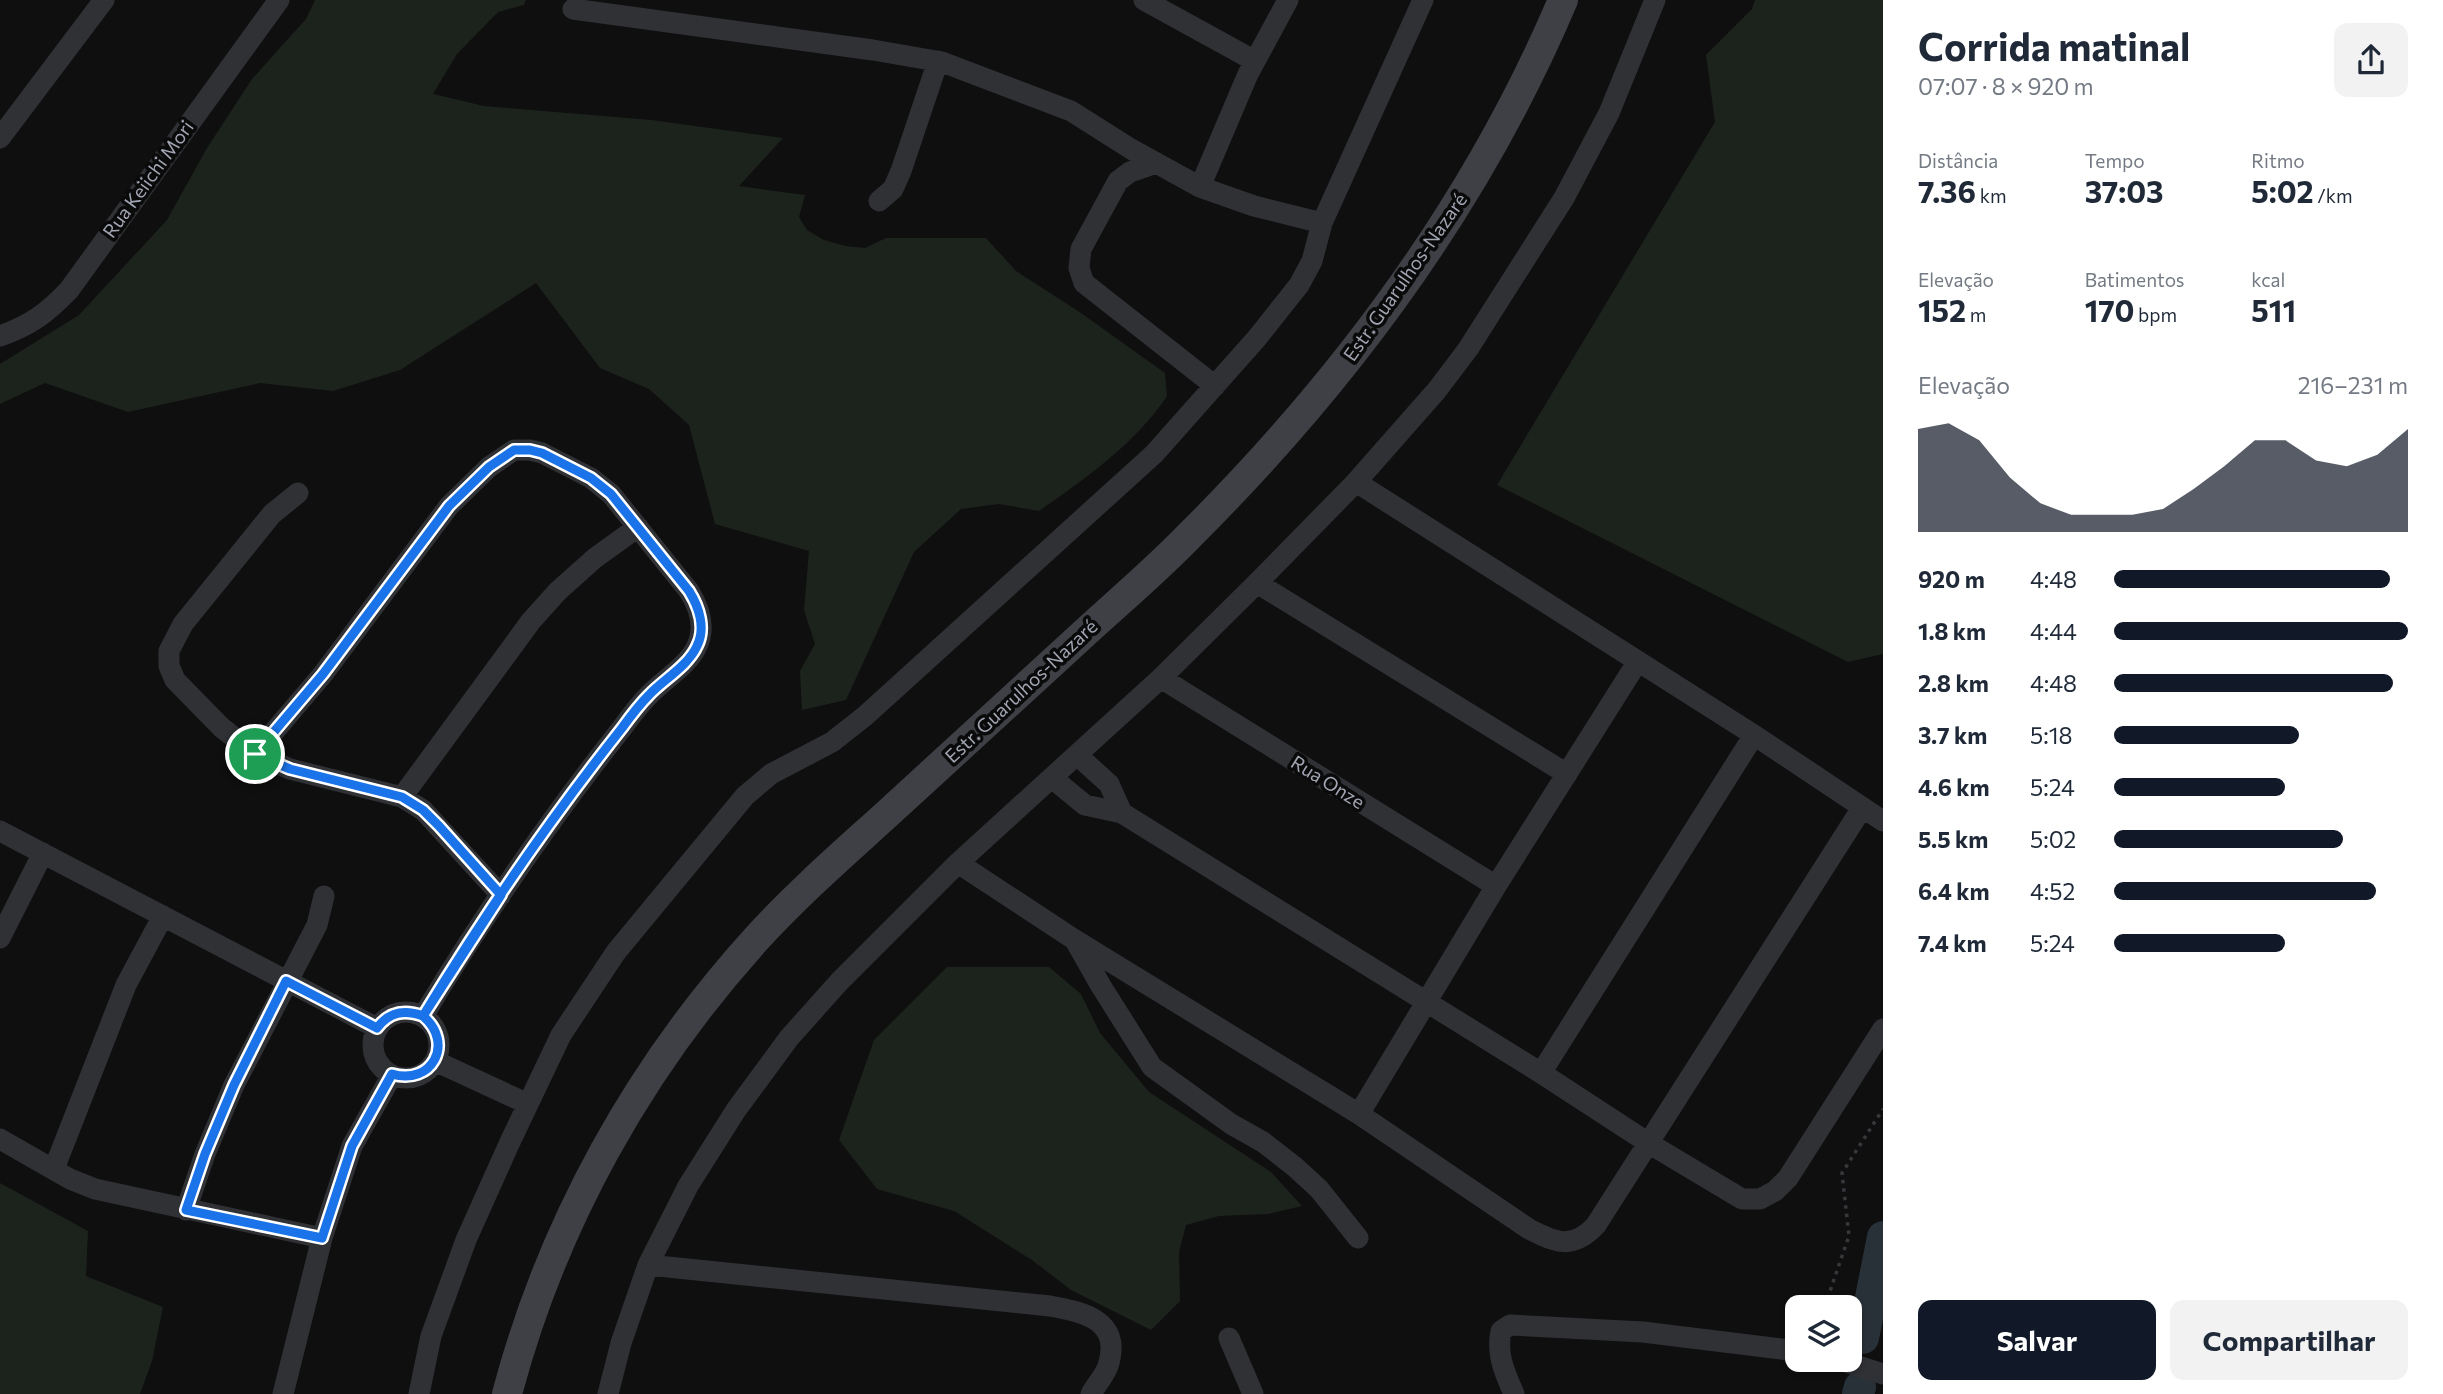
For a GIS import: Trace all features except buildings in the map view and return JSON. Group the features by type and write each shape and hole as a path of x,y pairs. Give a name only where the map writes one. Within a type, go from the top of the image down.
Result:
{"main road":[{"name":"Estr. Guarulhos-Nazaré","path":"507,1394 549,1264 587,1183 635,1099 699,1007 759,936 1184,541 1260,464 1329,385 1385,311 1452,210 1508,116 1563,0"}],"street":[{"path":"0,138 104,0"},
{"name":"Rua Keiichi Mori","path":"0,336 23,328 47,313 69,290 279,0"},
{"path":"1144,0 1255,61"},
{"path":"1200,187 1255,61 1287,0"},
{"path":"419,1394 431,1336 466,1240 561,1035 616,952 745,796 771,774 832,742 865,716 1154,454 1214,386 1299,285 1312,261 1322,223 1423,0"},
{"path":"608,1394 621,1343 648,1265 695,1175 736,1110 789,1038 848,973 958,863 1161,678 1257,583 1356,482 1437,390 1468,349 1564,198 1609,113 1655,0"},
{"path":"573,9 938,61 1071,111 1200,187 1254,206 1322,223"},
{"path":"879,201 893,189 901,171 938,61"},
{"path":"1156,163 1130,172 1118,181 1081,249 1079,268 1084,283 1214,386"},
{"path":"255,754 323,674 449,506 503,456 514,450 542,453 591,478 611,494 698,605 701,634 697,647 688,659 648,696 621,729 501,895 423,1016"},
{"path":"1356,482 1754,735 1883,821"},
{"path":"298,493 272,514 183,624 169,651 169,666 174,680 220,727 255,754 290,769 402,797 423,810 501,895"},
{"path":"402,797 531,621 558,591 595,558 638,527"},
{"path":"1257,583 1567,774"},
{"path":"1359,1114 1496,886 1638,661"},
{"name":"Rua Onze","path":"1161,678 1496,886"},
{"path":"1541,1073 1754,735"},
{"path":"1077,755 1109,784 1122,813"},
{"path":"1052,778 1085,805 1122,813 1742,1199 1760,1199 1775,1191 1788,1178 1883,1029"},
{"path":"958,863 1075,940 1359,1114 1529,1229 1548,1239 1562,1242 1585,1237 1596,1225 1862,808"},
{"path":"0,831 377,1028"},
{"path":"0,938 43,853"},
{"path":"186,1210 205,1154 234,1085 317,925 324,896"},
{"path":"54,1169 126,985 163,916"},
{"path":"1075,940 1152,1067 1295,1167 1319,1189 1358,1238"},
{"path":"413,1012 423,1016 430,1023 439,1041 435,1060 421,1074 411,1077 384,1070 374,1054 377,1028 393,1014 413,1012"},
{"path":"435,1060 528,1104"},
{"path":"283,1394 322,1238 352,1146 392,1074"},
{"path":"0,1139 94,1189 322,1238"},
{"path":"648,1265 1078,1310 1096,1318 1104,1327 1111,1348 1107,1367 1091,1394"},
{"path":"1514,1394 1500,1359 1498,1345 1501,1331 1510,1325 1643,1332 1785,1350"},
{"path":"1228,1338 1252,1394"},
{"path":"1862,1367 1883,1374"}],"path":[{"path":"1829,1295 1849,1236 1842,1173 1883,1110"}],"shaded area":[{"path":"315,0 526,0 524,5 498,12 457,54 433,94 484,106 651,120 783,138 739,186 805,195 799,217 807,230 824,240 845,246 865,248 886,238 986,238 1016,271 1165,373 1167,396 1125,445 1092,473 1039,511 999,504 961,509 914,552 846,700 802,710 800,671 815,644 804,610 809,551 715,524 689,425 649,389 600,368 536,283 400,370 333,391 260,383 128,412 45,383 0,404 0,364 79,315 167,220 207,148 252,79 306,19"},
{"path":"1755,0 1883,0 1883,654 1848,662 1497,485 1715,122 1706,55 1752,9"},
{"path":"947,967 1049,967 1081,994 1100,1033 1149,1092 1271,1172 1302,1206 1268,1214 1219,1216 1186,1225 1179,1252 1180,1301 1151,1330 1071,1290 1032,1260 954,1211 877,1189 839,1140 874,1040"},
{"path":"0,1183 88,1231 86,1276 163,1307 152,1361 140,1394 0,1394"}],"waterway":[{"path":"1863,1338 1883,1237"},
{"path":"1858,1394 1860,1387"}],"route":[{"path":"255,754 290,769 402,797 423,810 501,895 449,973 423,1016 413,1012 393,1014 377,1028 286,981 234,1085 205,1154 186,1210 322,1238 352,1146 392,1074 401,1077 421,1074 435,1060 439,1041 436,1031 423,1016 522,864 621,729 648,696 688,659 697,647 701,634 698,605 611,494 591,478 542,453 514,450 489,467 449,506 323,674 255,754"}]}
